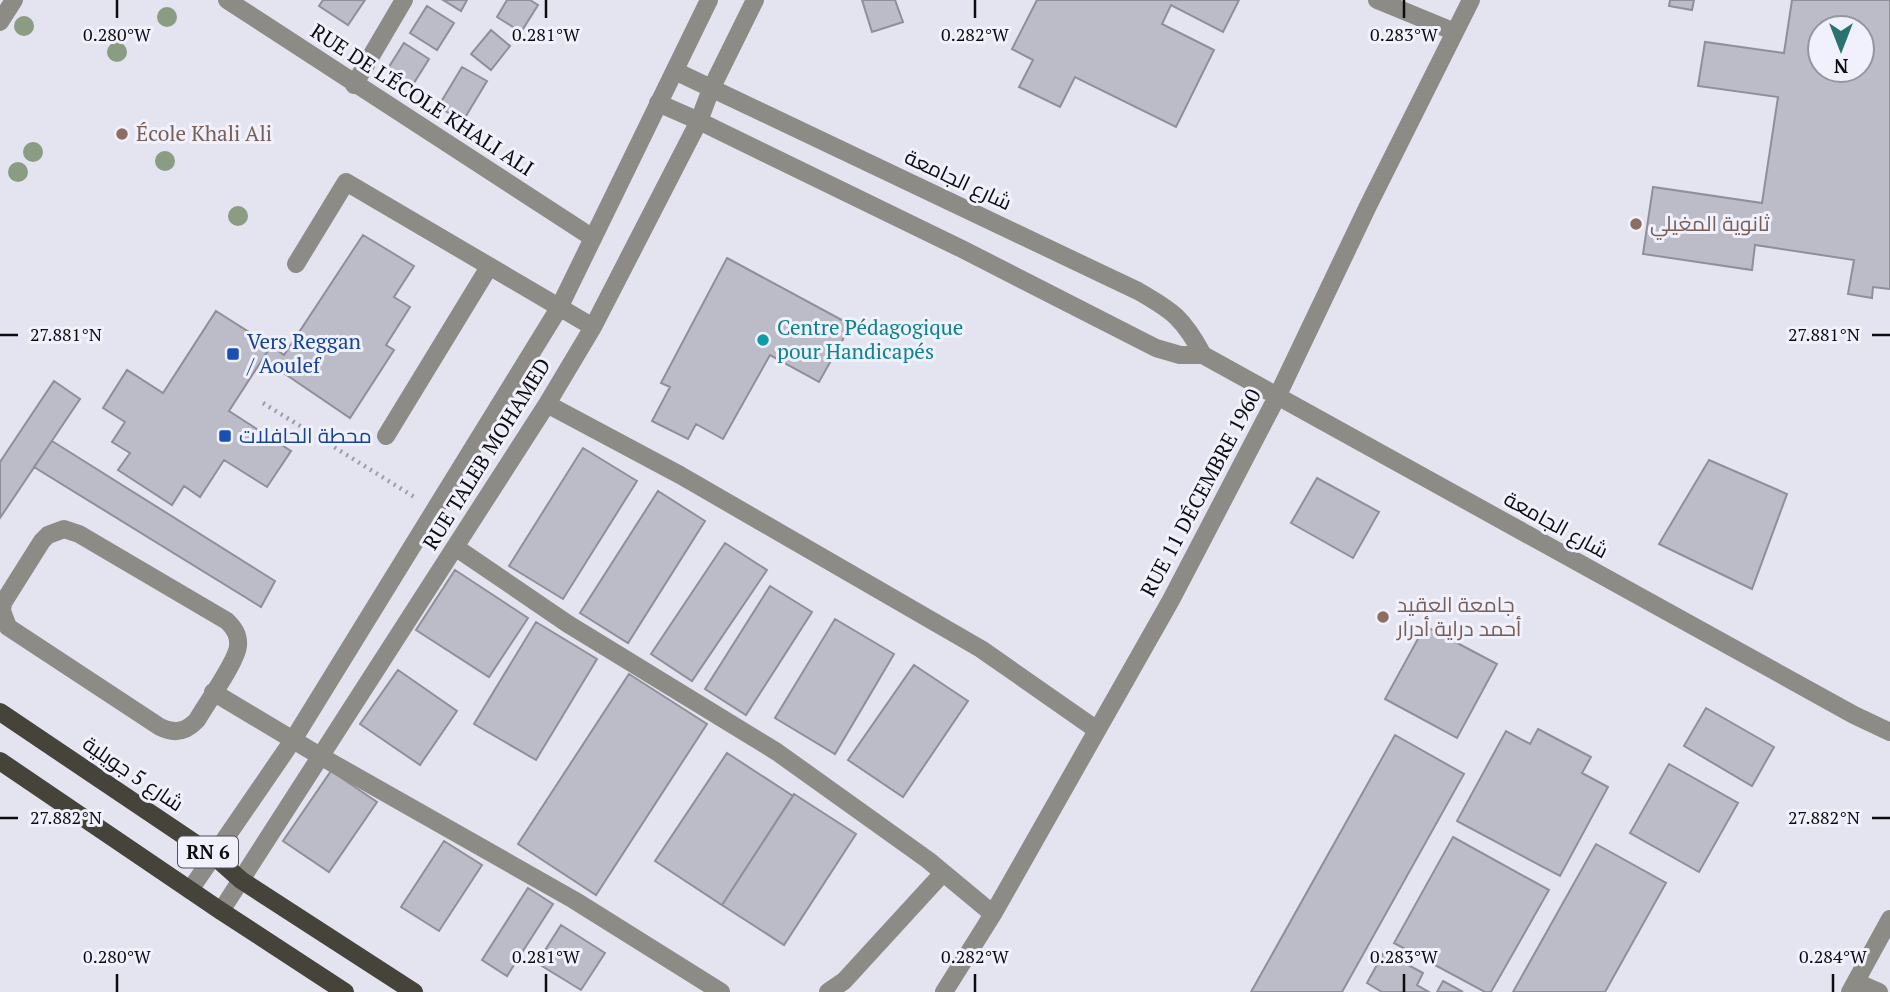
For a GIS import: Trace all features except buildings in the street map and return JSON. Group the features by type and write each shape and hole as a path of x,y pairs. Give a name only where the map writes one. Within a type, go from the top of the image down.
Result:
{"main road":[{"name":"شارع 5 جويلية","path":"0,712 214,856 241,880 414,992"},
{"name":"RN 6","path":"0,761 220,911 345,992"}],"street":[{"path":"0,22 14,0"},
{"name":"RUE DE L'ÉCOLE KHALI ALI","path":"227,0 593,238"},
{"path":"354,85 404,0"},
{"name":"RUE TALEB MOHAMED","path":"191,890 293,740 559,308 709,0"},
{"name":"RUE TALEB MOHAMED","path":"220,911 547,404 593,327 699,121 711,89 755,0"},
{"path":"1377,0 1455,32"},
{"name":"RUE 11 DÉCEMBRE 1960","path":"944,992 993,915 1171,600 1278,397 1367,206 1471,0"},
{"name":"شارع الجامعة","path":"675,71 1138,291 1171,311 1190,331 1203,355"},
{"name":"شارع الجامعة","path":"658,103 962,249 1156,348 1180,355 1203,355 1854,715 1890,732"},
{"path":"296,264 346,182 593,327"},
{"path":"386,436 489,267"},
{"path":"547,404 680,475 981,649 1097,730"},
{"path":"72,530 227,621 237,634 238,650 213,692 191,727 184,731 167,731 14,633 4,620 4,603 42,541 55,531 72,530"},
{"path":"455,547 568,624 777,752 943,873 993,915"},
{"path":"213,692 574,900 721,992"},
{"path":"828,992 844,981 943,873"},
{"path":"1879,992 1853,987 1890,919"}],"path":[{"path":"262,403 435,509"}],"place":[{"name":"École Khali Ali","path":"122,134"},
{"name":"ثانوية المغيلي","path":"1636,224"},
{"name":"Centre Pédagogique pour Handicapés","path":"763,340"},
{"name":"Vers Reggan / Aoulef","path":"233,354"},
{"name":"محطة الحافلات","path":"225,436"},
{"name":"جامعة العقيد أحمد دراية أدرار","path":"1383,617"}]}
